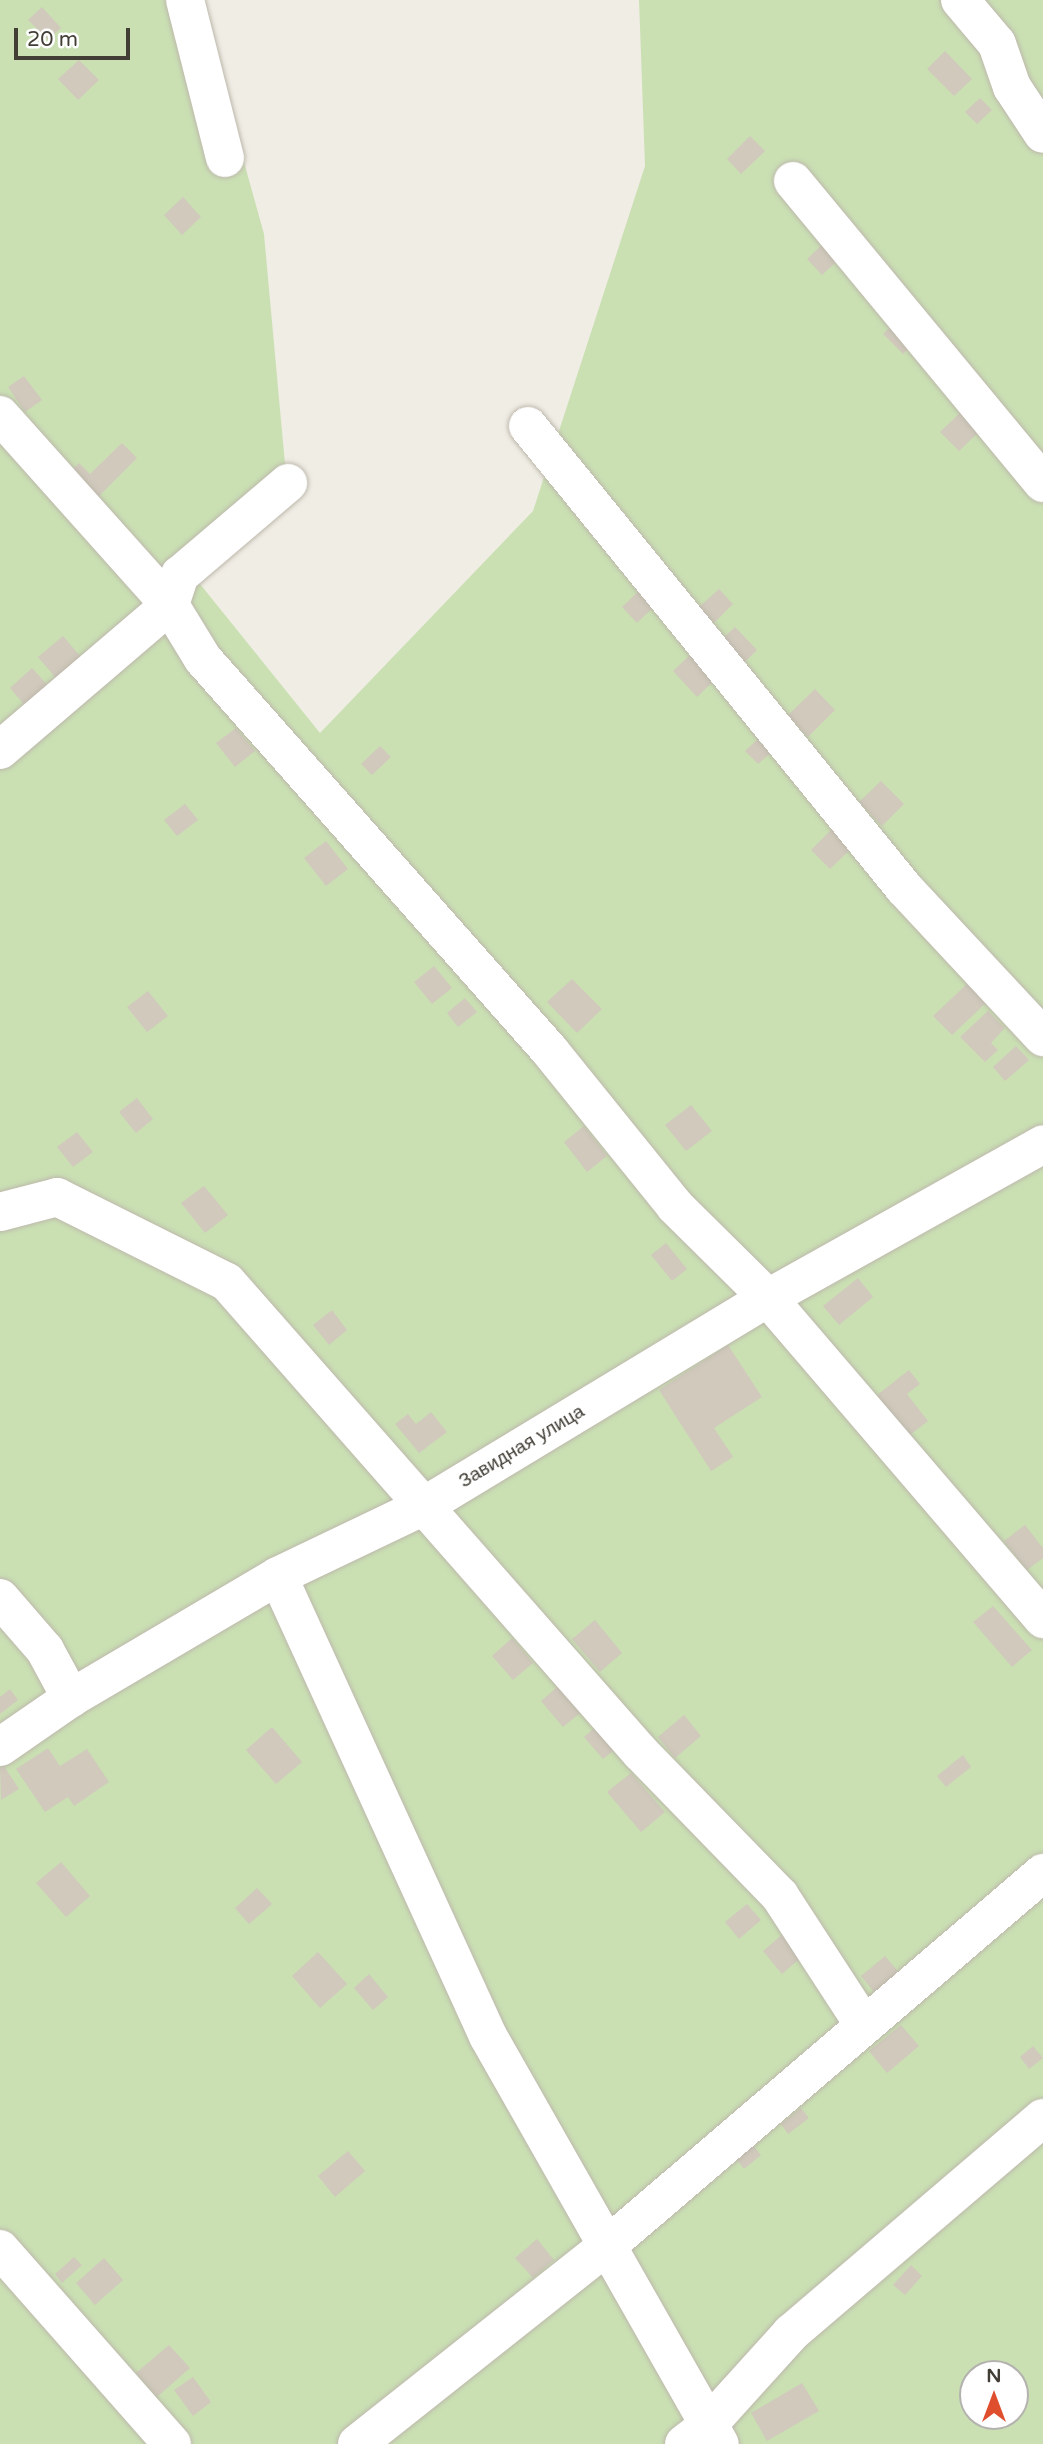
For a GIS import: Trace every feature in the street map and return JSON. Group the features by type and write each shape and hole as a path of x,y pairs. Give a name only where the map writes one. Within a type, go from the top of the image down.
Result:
{"lane":[{"path":"186,0 225,158"},
{"path":"960,0 997,44 1012,86 1043,134"},
{"path":"793,181 1043,483"},
{"path":"0,415 170,606 203,659 550,1051 675,1206 768,1298 1043,1619"},
{"path":"528,426 904,888 1043,1037"},
{"path":"0,750 170,606 180,575 288,483"},
{"name":"Завидная улица","path":"0,1747 71,1698 278,1576 424,1506 768,1298 1043,1144"},
{"path":"0,1212 57,1197 227,1282 641,1753 780,1896 863,2024"},
{"path":"278,1576 488,2036 607,2246 704,2438 792,2333 1043,2118"},
{"path":"0,1598 45,1650 71,1698"},
{"path":"357,2444 607,2246 863,2024 1043,1873"},
{"path":"0,2249 172,2444"}],"green space":[{"path":"0,0 199,0 264,234 285,464 196,579 320,733 533,511 645,166 639,0 1043,0 1043,2444 0,2444"}],"building":[{"path":"42,7 61,28 48,40 28,20"},
{"path":"945,51 972,79 954,96 927,69"},
{"path":"79,60 99,80 78,100 58,79"},
{"path":"980,98 992,110 977,124 965,112"},
{"path":"750,136 765,151 741,174 727,159"},
{"path":"183,197 201,217 182,235 164,215"},
{"path":"829,238 845,254 822,275 807,259"},
{"path":"899,319 918,339 903,354 883,334"},
{"path":"24,376 42,400 25,412 8,387"},
{"path":"960,413 979,432 959,451 940,432"},
{"path":"122,443 137,458 91,504 64,478 79,463 90,474"},
{"path":"644,586 659,602 637,623 622,607"},
{"path":"719,589 733,604 714,623 699,607"},
{"path":"735,627 757,650 744,663 721,640"},
{"path":"63,636 86,663 61,684 38,657"},
{"path":"692,653 716,679 697,697 673,671"},
{"path":"32,668 51,689 28,709 10,688"},
{"path":"815,689 835,710 808,737 787,716"},
{"path":"236,728 255,751 235,767 216,743"},
{"path":"760,737 773,751 758,764 745,751"},
{"path":"380,746 391,757 372,775 361,764"},
{"path":"881,781 904,804 882,826 859,802"},
{"path":"185,804 198,820 177,836 164,820"},
{"path":"835,826 854,846 830,869 811,850"},
{"path":"326,841 348,869 326,886 304,858"},
{"path":"434,966 452,988 432,1004 414,982"},
{"path":"572,979 602,1009 577,1033 547,1002"},
{"path":"969,982 988,1001 952,1035 933,1016"},
{"path":"148,991 168,1016 147,1032 127,1007"},
{"path":"465,998 477,1012 458,1027 447,1013"},
{"path":"988,1011 1005,1028 991,1043 998,1050 985,1062 960,1037"},
{"path":"1016,1046 1029,1060 1005,1081 993,1067"},
{"path":"137,1098 153,1119 136,1133 119,1112"},
{"path":"691,1105 712,1131 686,1151 665,1125"},
{"path":"584,1126 607,1156 587,1172 564,1142"},
{"path":"77,1132 93,1152 73,1167 57,1147"},
{"path":"204,1186 228,1215 205,1233 181,1203"},
{"path":"666,1243 687,1269 672,1281 651,1255"},
{"path":"858,1278 873,1297 839,1325 823,1306"},
{"path":"332,1310 347,1330 329,1345 313,1325"},
{"path":"728,1345 762,1397 714,1428 733,1457 711,1471 659,1390"},
{"path":"909,1370 920,1384 907,1394 928,1421 910,1435 877,1395"},
{"path":"431,1412 447,1432 419,1453 395,1424 408,1414 416,1424"},
{"path":"1025,1525 1043,1548 1043,1558 1027,1570 1004,1541"},
{"path":"993,1606 1032,1650 1012,1667 973,1622"},
{"path":"595,1620 622,1653 600,1672 572,1639"},
{"path":"512,1638 533,1663 513,1680 492,1656"},
{"path":"563,1682 585,1709 563,1727 541,1701"},
{"path":"10,1689 18,1700 0,1714 0,1697"},
{"path":"684,1715 701,1736 675,1758 658,1737"},
{"path":"603,1721 622,1744 603,1759 584,1737"},
{"path":"272,1727 302,1762 276,1784 246,1750"},
{"path":"48,1748 60,1766 87,1749 109,1782 74,1806 68,1797 45,1812 16,1769"},
{"path":"963,1755 971,1767 946,1787 937,1776"},
{"path":"4,1766 19,1789 1,1800 0,1768"},
{"path":"631,1773 665,1812 641,1832 607,1792"},
{"path":"61,1862 90,1896 66,1917 36,1883"},
{"path":"257,1888 272,1904 249,1924 235,1908"},
{"path":"747,1904 761,1920 739,1939 725,1922"},
{"path":"784,1933 803,1956 782,1974 763,1951"},
{"path":"318,1952 347,1984 320,2008 292,1976"},
{"path":"885,1956 902,1976 878,1997 861,1976"},
{"path":"369,1974 388,1997 373,2010 354,1988"},
{"path":"901,2025 919,2046 887,2073 869,2051"},
{"path":"1033,2046 1043,2058 1029,2069 1020,2057"},
{"path":"801,2108 809,2118 788,2134 781,2124"},
{"path":"748,2139 761,2155 744,2169 732,2153"},
{"path":"348,2151 365,2171 335,2197 318,2176"},
{"path":"537,2239 554,2260 533,2278 515,2258"},
{"path":"74,2257 82,2265 62,2283 55,2274"},
{"path":"104,2258 123,2280 95,2305 76,2283"},
{"path":"911,2265 922,2276 905,2295 893,2285"},
{"path":"169,2345 190,2368 157,2397 136,2373"},
{"path":"193,2377 211,2402 193,2416 174,2390"},
{"path":"802,2383 819,2411 767,2441 751,2413"}]}
